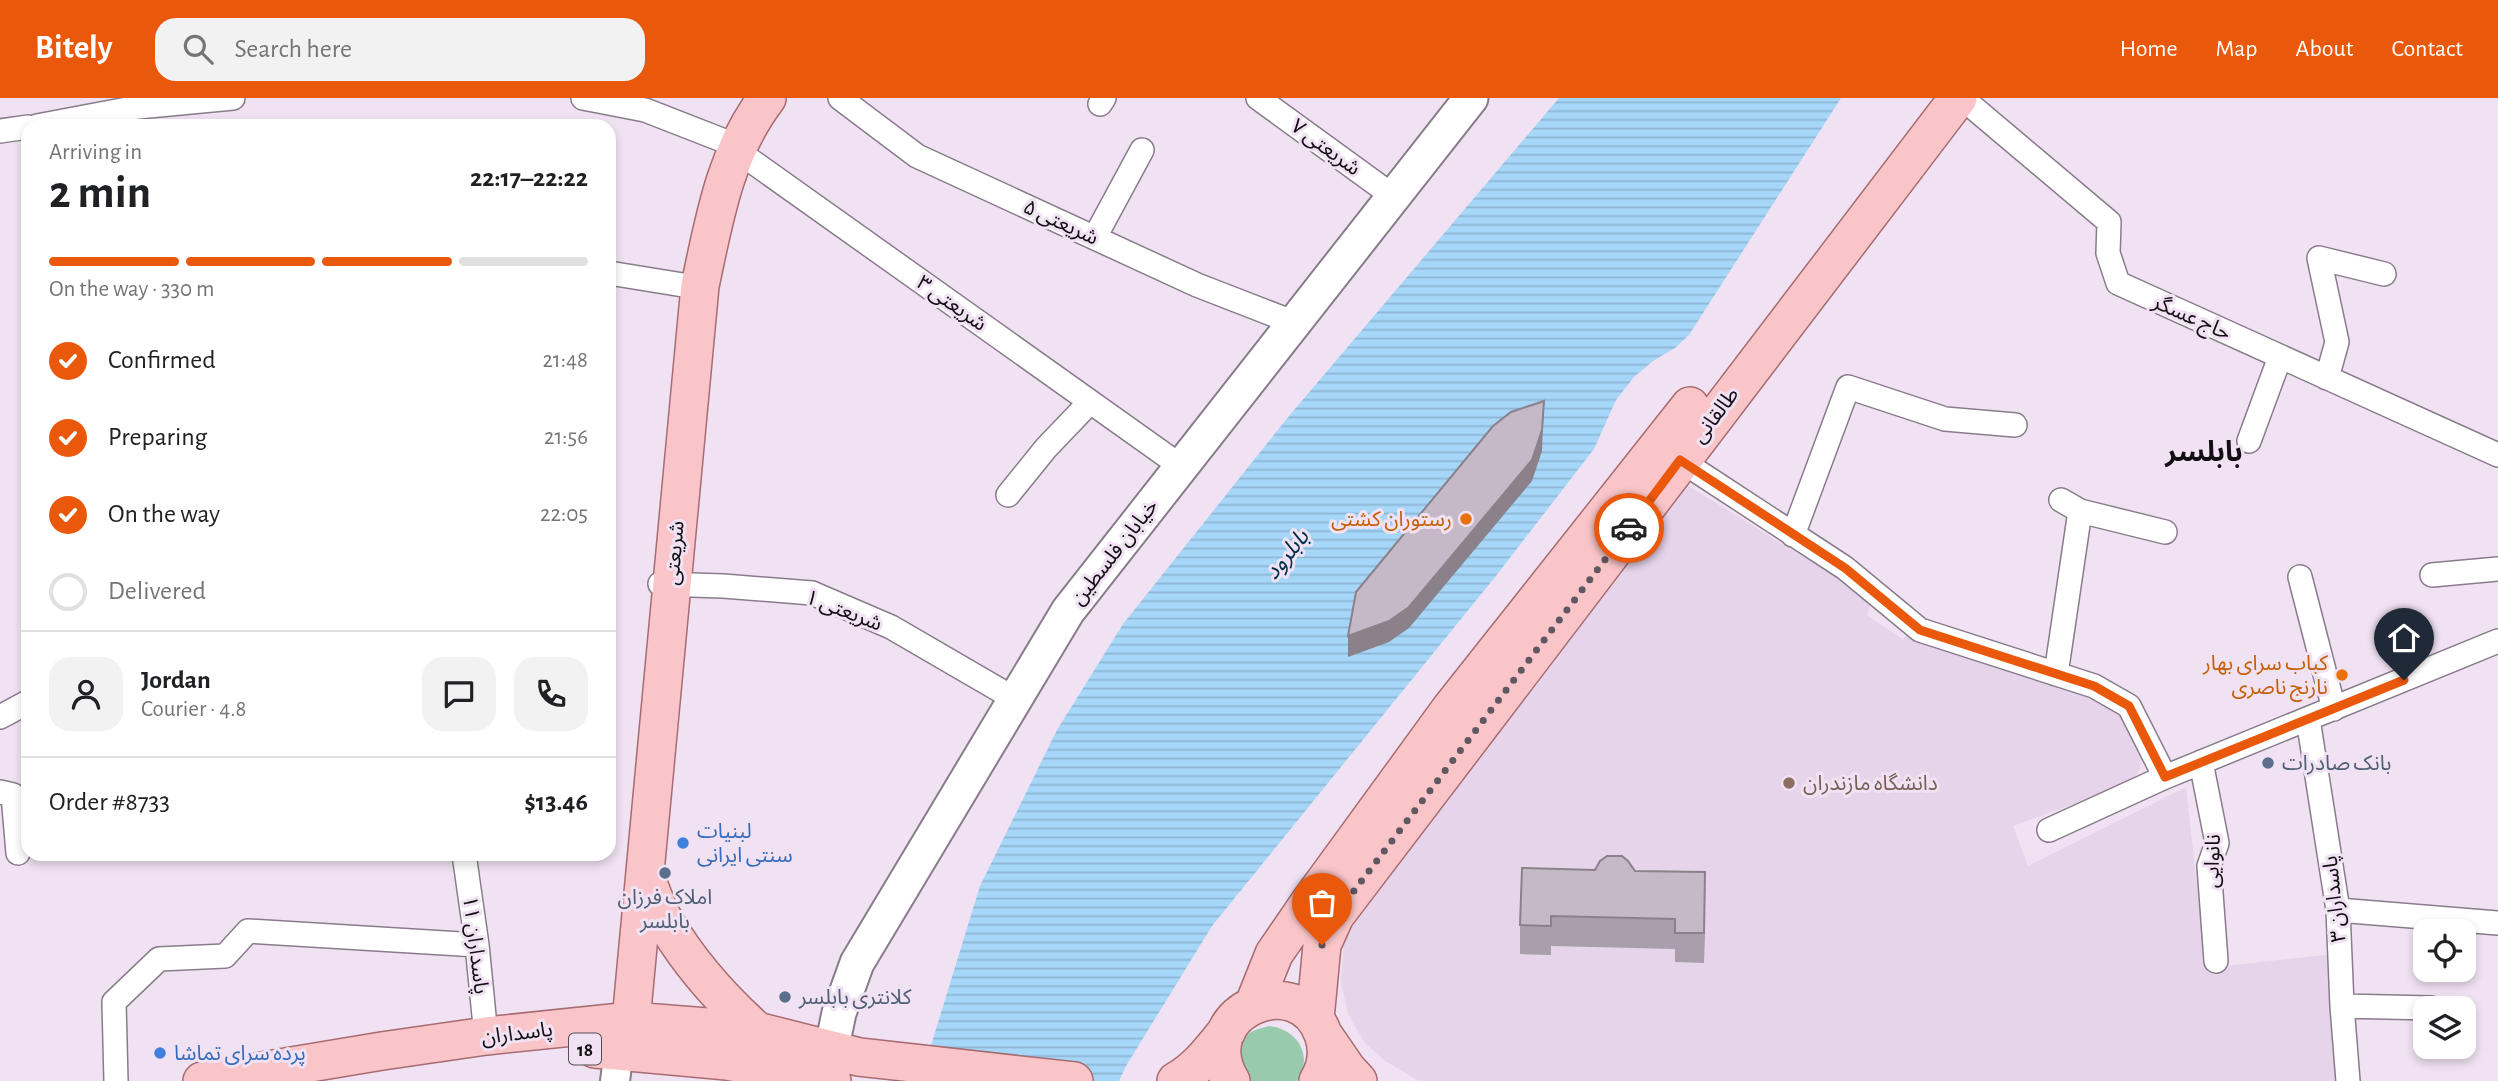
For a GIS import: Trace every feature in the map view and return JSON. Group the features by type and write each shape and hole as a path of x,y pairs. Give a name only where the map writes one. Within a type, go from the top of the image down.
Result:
{"main road":[{"name":"شریعتی","path":"620,1043 644,871 684,285 692,235 747,98"},
{"name":"شریعتی","path":"620,1043 663,584 700,286 729,145 767,98"},
{"name":"خیابان فلسطین","path":"841,1063 839,1013 857,963 1068,611 1471,98"},
{"name":"طالقانی","path":"1254,1004 1274,954 1451,708 1928,98"},
{"name":"طالقانی","path":"1318,1081 1326,1057 1319,1027 1319,965 1322,945 1335,916 1680,460 1960,98"},
{"path":"644,871 663,918 700,975 723,1001 757,1031"},
{"path":"1274,954 1276,963 1290,970 1305,971 1319,965"},
{"path":"1177,1081 1203,1062 1240,1013 1254,1004 1270,1000 1302,1008 1358,1081"},
{"name":"پاسداران","path":"337,1081 488,1056 757,1031 841,1063"},
{"path":"1227,1031 1222,1058 1231,1081"},
{"name":"پاسداران","path":"202,1081 486,1036 620,1043 727,1061 841,1063"},
{"path":"841,1063 1074,1081"}],"street":[{"path":"66,119 138,102 233,98"},
{"name":"شریعتی ۳","path":"583,98 645,110 729,145 1181,467"},
{"name":"شریعتی ۵","path":"839,98 917,156 1197,285 1295,323"},
{"name":"شریعتی ۷","path":"1258,98 1393,196"},
{"name":"حاج عسگر","path":"1960,98 2109,222 2108,253 2118,283 2498,455"},
{"path":"0,131 21,128"},
{"path":"1095,237 1142,150"},
{"path":"2327,378 2337,342 2319,258 2384,274"},
{"path":"616,275 684,285"},
{"path":"2249,441 2280,357"},
{"path":"1793,535 1848,387 1945,419 2015,425"},
{"path":"1008,495 1046,448 1090,402"},
{"path":"1680,460 1845,568 1920,630 2094,686 2129,706 2165,777"},
{"path":"2056,674 2070,506 2165,532"},
{"path":"2432,575 2498,569"},
{"path":"2300,577 2334,709"},
{"name":"شریعتی ۱","path":"663,584 812,593 891,628 1015,699"},
{"path":"2049,830 2165,777 2498,641"},
{"path":"0,717 21,706"},
{"name":"پاسداران ۳","path":"2308,719 2338,910 2348,1081"},
{"name":"نانوایی","path":"2201,762 2217,843 2209,866 2216,961"},
{"path":"0,792 13,795 18,853"},
{"name":"پاسداران ۱۱","path":"465,861 486,1036"},
{"path":"2338,910 2498,923"},
{"path":"116,1081 114,1002 159,959 225,956 248,931 477,945"},
{"path":"2342,1006 2413,1008"}],"shaded area":[{"name":"دانشگاه مازندران","path":"1682,482 1836,577 1870,605 1867,615 1903,640 1906,635 2089,696 2120,712 2141,758 2140,769 2134,779 2112,790 2013,826 2028,866 2186,787 2206,968 2333,954 2340,1081 1419,1081 1385,1061 1365,1043 1348,1014 1341,982 1345,927"}],"green space":[{"path":"1270,1026 1288,1033 1300,1046 1304,1062 1297,1081 1244,1081 1240,1045 1249,1033"}],"water":[{"name":"بابلرود","path":"1559,98 1841,98 1689,335 1634,377 1616,400 1594,449 1495,577 1212,926 1119,1081 920,1081 980,886 1057,730 1123,624 1289,416"}],"building":[{"name":"رستوران کشتی","path":"1544,401 1542,430 1532,460 1409,607 1389,621 1348,636 1356,592 1493,426 1511,412"},
{"path":"1607,856 1622,856 1635,871 1705,872 1704,933 1675,933 1675,919 1551,916 1551,926 1520,925 1522,868 1595,870"}],"way so far":[{"path":"1322,945 1335,916 1629,528"}],"place":[{"name":"رستوران کشتی","path":"1466,519"},
{"name":"کباب سرای بهار نارنج ناصری","path":"2342,675"},
{"name":"بانک صادرات","path":"2268,763"},
{"name":"دانشگاه مازندران","path":"1789,783"},
{"name":"لبنیات سنتی ایرانی","path":"683,843"},
{"name":"املاک فرزان بابلسر","path":"665,873"},
{"name":"کلانتری بابلسر","path":"785,997"},
{"name":"پرده سرای تماشا","path":"160,1053"}],"district":[{"name":"بابلسر","path":"2204,451"}],"route":[{"path":"1629,528 1680,460 1845,568 1920,630 2094,686 2129,706 2165,777 2404,680"}]}
